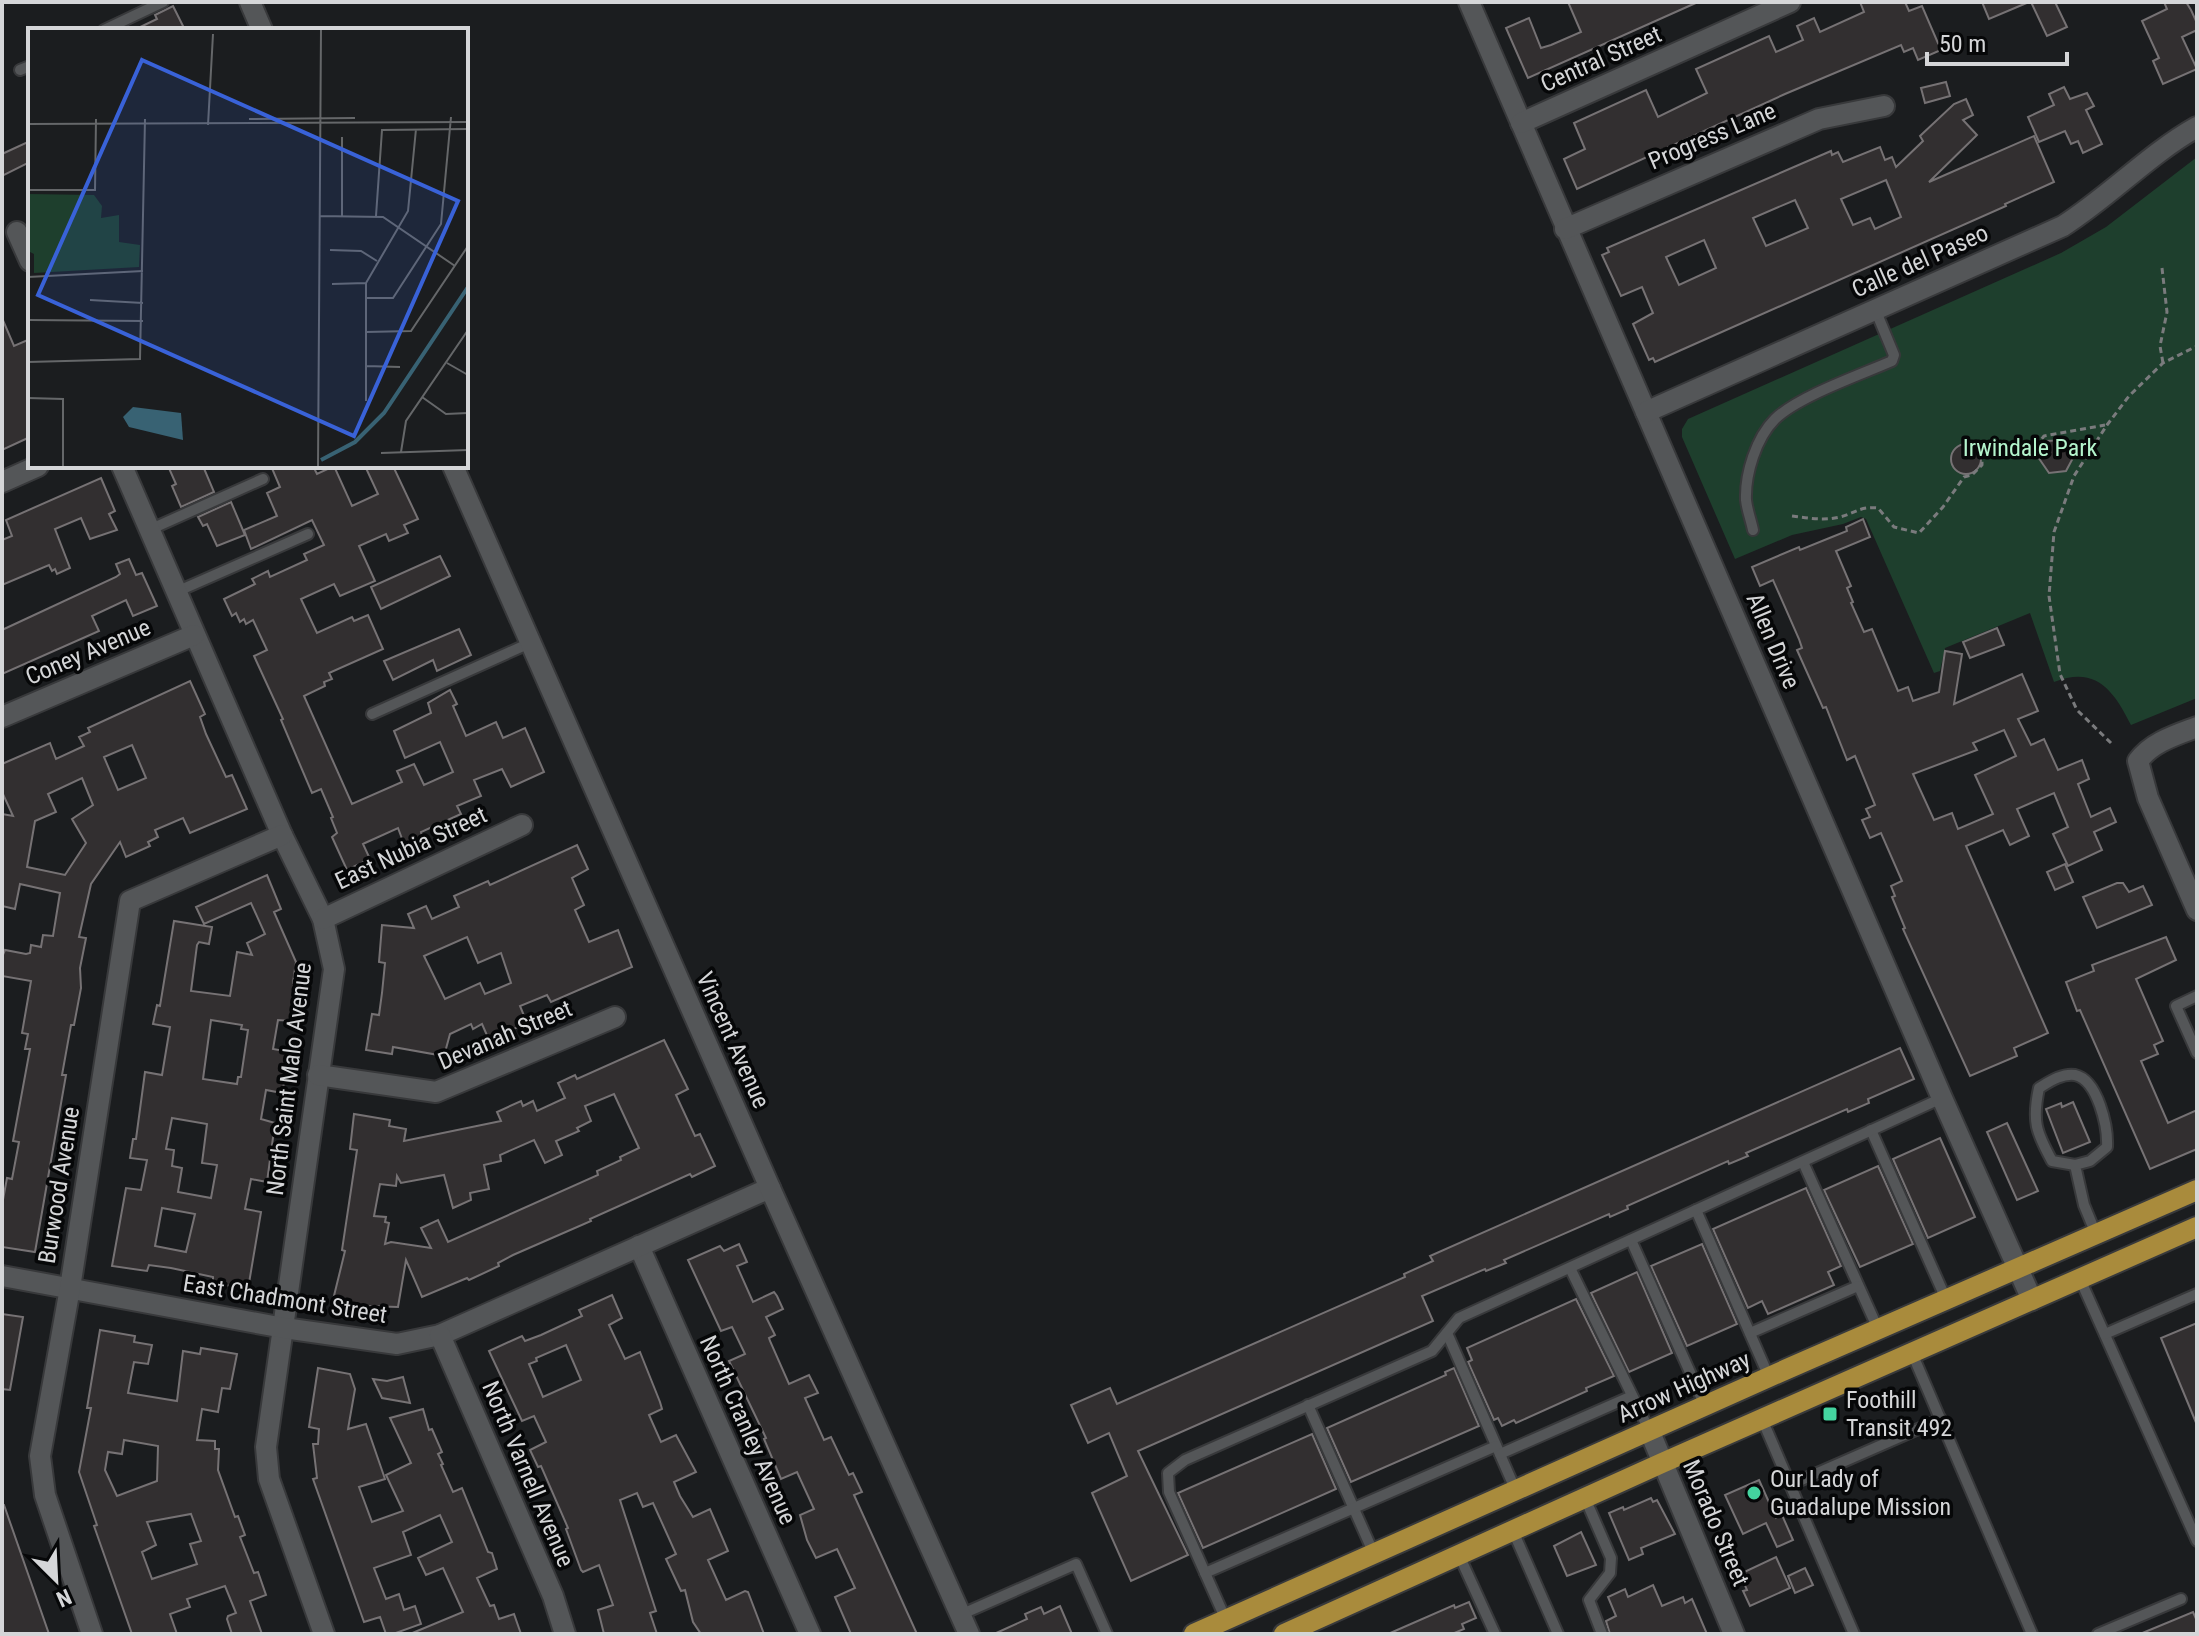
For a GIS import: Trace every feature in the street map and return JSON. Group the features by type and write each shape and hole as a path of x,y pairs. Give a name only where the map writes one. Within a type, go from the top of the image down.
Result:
{"main road":[{"name":"Arrow Highway","path":"1194,1634 2197,1190"},
{"path":"1284,1634 2197,1227"}],"street":[{"path":"250,2 261,28"},
{"name":"Allen Drive","path":"1469,2 2032,1300"},
{"name":"Central Street","path":"1521,123 1790,2"},
{"name":"Progress Lane","path":"1565,229 1819,119 1884,106"},
{"name":"Calle del Paseo","path":"1646,412 2063,226 2197,127"},
{"path":"17,232 28,257"},
{"path":"2,482 34,468"},
{"name":"North Saint Malo Avenue","path":"123,468 282,835 323,919 334,969 266,1447 269,1479 324,1634"},
{"name":"Vincent Avenue","path":"454,468 964,1624"},
{"name":"Coney Avenue","path":"2,717 194,635"},
{"path":"2197,727 2145,751 2138,761 2148,798 2197,910"},
{"name":"East Nubia Street","path":"323,919 522,825"},
{"name":"Burwood Avenue","path":"92,1634 45,1495 40,1456 70,1288 130,901 282,835"},
{"name":"Devanah Street","path":"318,1075 436,1092 615,1017"},
{"name":"East Chadmont Street","path":"2,1276 284,1328 397,1344 440,1335 770,1188"},
{"name":"North Cranley Avenue","path":"639,1246 810,1634"},
{"name":"North Varnell Avenue","path":"440,1335 553,1596 565,1634"},
{"name":"Morado Street","path":"1650,1432 1734,1634"}],"lane":[{"path":"108,28 163,2"},
{"path":"1753,530 1746,500 1749,471 1758,445 1775,420 1800,403 1892,361 1894,355 1875,309"},
{"path":"149,530 263,479"},
{"path":"176,592 308,534"},
{"path":"372,714 530,643"},
{"path":"2197,996 2176,1006 2197,1053"},
{"path":"2074,1075 2087,1082 2092,1089 2108,1132 2107,1147 2090,1161 2075,1165 2052,1161 2038,1136 2033,1114 2039,1088 2056,1078 2074,1075"},
{"path":"1226,1620 1169,1492 1168,1473 1185,1460 1432,1351 1459,1318 1942,1098"},
{"path":"1871,1130 1946,1299"},
{"path":"1803,1162 1878,1329"},
{"path":"2075,1165 2084,1205 2096,1234"},
{"path":"1696,1210 1769,1377"},
{"path":"1631,1240 1705,1406"},
{"path":"1570,1268 1650,1432"},
{"path":"2080,1279 2197,1541"},
{"path":"1750,1333 1858,1286"},
{"path":"2105,1334 2197,1294"},
{"path":"1447,1333 1516,1491"},
{"path":"1912,1353 2032,1634"},
{"path":"1205,1573 1354,1508 1632,1396"},
{"path":"1308,1405 1374,1554"},
{"path":"1762,1419 1854,1634"},
{"path":"1790,1485 1941,1419"},
{"path":"1585,1498 1611,1558 1610,1573 1589,1600 1602,1634"},
{"path":"1513,1531 1558,1634"},
{"path":"1459,1555 1495,1634"},
{"path":"964,1624 1076,1564 1107,1634"},
{"path":"2098,1634 2181,1599"}],"path":[{"path":"2162,268 2167,312 2160,346 2163,363"},
{"path":"2111,743 2077,710 2060,674 2049,596 2054,532 2074,476 2129,396 2163,363 2197,346"},
{"path":"1792,516 1830,519 1845,516 1864,506 1878,508 1894,527 1919,533 1943,507 1964,477 1972,475 1982,465 1982,452 2021,453 2035,448 2044,436 2107,425"}],"green space":[{"name":"Irwindale Park","path":"2197,157 2197,698 2131,725 2118,702 2102,684 2081,677 2054,682 2030,613 1945,648 1940,671 1934,673 1866,519 1861,517 1792,535 1735,559 1682,437 1682,429 1688,419 2061,253 2106,227"}],"building":[{"path":"1568,2 1698,2 1528,78 1506,28 1529,18 1541,48 1551,45 1581,32"},
{"path":"1860,2 1905,2 1909,11 1922,6 1941,50 1918,60 1913,48 1904,52 1901,45 1577,189 1564,159 1585,149 1574,123 1646,90 1658,117 1707,93 1696,69 1769,36 1776,52 1803,40 1797,26 1814,18 1820,32 1864,12"},
{"path":"1982,2 2029,2 1989,19"},
{"path":"2031,2 2055,2 2067,27 2047,36"},
{"path":"2164,2 2186,2 2191,10 2197,30 2182,37 2197,69 2163,84 2153,61 2159,58 2142,21 2167,9"},
{"path":"173,6 184,28 138,28 157,19 155,15"},
{"path":"1946,82 1950,96 1925,103 1921,88"},
{"path":"2064,87 2070,99 2087,93 2094,106 2086,110 2102,144 2083,153 2078,141 2071,144 2065,131 2039,142 2028,117 2054,105 2049,94"},
{"path":"1966,99 1973,115 1963,120 1977,135 1929,182 2034,136 2054,182 1655,362 1653,358 1649,360 1633,324 1653,313 1642,287 1621,296 1602,255 1609,252 1607,248 1831,151 1832,155 1838,152 1843,162 1880,147 1885,160 1892,157 1896,167 1923,141 1920,136 1954,104","holes":["1886,180 1901,217 1875,229 1870,218 1853,225 1841,199","1795,200 1808,228 1766,246 1753,218","1704,240 1716,268 1679,285 1666,257"]},
{"path":"28,142 28,163 2,176 2,154"},
{"path":"2,318 14,346 28,340 28,438 2,450"},
{"path":"2064,440 2074,456 2066,471 2049,473 2038,457 2046,441"},
{"path":"1966,444 1977,448 1981,459 1977,470 1966,474 1955,470 1951,459 1955,448"},
{"path":"169,468 204,468 214,492 181,507 172,486 176,484"},
{"path":"272,468 314,468 317,474 335,468 352,506 378,494 366,468 394,468 418,519 404,525 408,533 389,541 386,534 359,546 375,581 340,596 334,584 301,599 317,633 352,617 354,621 368,615 383,649 329,673 332,679 324,682 325,686 304,696 352,804 402,782 397,771 414,764 424,785 453,772 440,742 405,758 394,731 431,713 428,703 450,690 457,704 453,706 466,736 496,722 503,738 525,728 544,772 511,787 502,769 474,780 481,796 457,806 461,814 421,832 422,836 404,844 398,828 365,843 370,859 347,870 332,837 337,833 321,789 312,793 254,656 267,650 253,620 246,624 244,619 240,622 236,613 232,616 224,599 255,584 252,579 268,571 270,577 307,560 304,554 324,545 312,520 251,549 244,530 277,516 267,493 280,487"},
{"path":"101,478 115,511 109,514 117,530 90,539 81,518 55,529 70,568 57,574 49,565 2,585 2,540 12,536 6,520"},
{"path":"231,502 245,535 217,546 207,524 203,526 198,517"},
{"path":"1863,519 1870,537 1836,551 1851,586 1847,588 1851,603 1864,632 1872,629 1898,691 1908,687 1913,701 1939,692 1945,651 1962,654 1954,704 2022,674 2038,711 2018,719 2031,745 2044,739 2058,770 2082,760 2089,779 2078,784 2091,817 2110,808 2116,822 2094,832 2102,850 2068,866 2053,834 2068,827 2054,793 2017,809 2029,836 2010,845 2003,830 1966,846 2048,1033 2014,1048 2017,1056 1970,1076 1903,929 1891,886 1902,881 1881,833 1870,838 1862,820 1870,817 1866,809 1875,805 1855,756 1847,760 1826,707 1823,708 1797,650 1802,648 1799,639 1773,580 1760,586 1752,567 1847,531 1846,527","holes":["2004,730 2016,756 1975,775 1993,814 1958,829 1952,813 1934,820 1913,774 1977,750 1973,743"]},
{"path":"440,556 450,576 381,609 371,587"},
{"path":"129,559 136,575 142,573 157,606 133,616 126,600 92,616 99,631 2,674 2,630 116,577 120,574 116,564"},
{"path":"1997,628 2004,645 1970,658 1963,642"},
{"path":"459,629 471,655 437,671 433,660 393,680 384,661"},
{"path":"190,681 205,714 200,717 206,734 226,777 232,775 247,809 190,833 183,818 155,830 158,837 148,842 150,846 126,857 120,842 91,884 79,937 86,938 80,968 81,988 62,1075 66,1075 35,1252 2,1247 2,1205 7,1178 12,1179 19,1142 13,1141 30,1049 25,1049 28,1034 22,1033 31,981 2,976 2,957 5,950 30,953 31,945 41,947 43,935 53,936 60,893 20,884 15,909 2,906 2,814 13,816 2,792 2,764 50,743 56,759 84,746 79,737 90,732 88,728","holes":["132,745 146,778 118,790 104,757","82,778 93,805 72,819 86,843 65,875 27,867 35,821 56,812 48,794"]},
{"path":"577,845 588,869 572,878 584,905 575,910 589,942 618,930 632,967 551,1002 547,995 520,1006 527,1023 489,1040 482,1024 473,1029 471,1024 450,1034 444,1056 393,1047 392,1054 366,1050 372,1014 379,1015 382,993 385,963 379,962 382,925 414,928 408,914 426,906 432,919 459,907 454,896 488,881 490,885","holes":["467,937 478,963 501,953 511,983 485,994 480,983 445,999 424,956"]},
{"path":"2065,864 2073,882 2055,890 2047,872"},
{"path":"267,875 281,909 274,912 296,962 293,983 298,988 292,1021 278,1020 273,1049 290,1052 282,1093 266,1090 261,1119 275,1123 267,1182 251,1179 245,1209 261,1212 248,1289 213,1283 213,1277 171,1268 149,1265 147,1271 112,1266 126,1188 141,1190 147,1160 130,1158 133,1139 136,1139 145,1072 162,1075 170,1027 153,1024 157,1005 160,1006 174,921 212,927 209,944 199,942 197,945 191,991 230,996 237,952 252,955 247,943 265,934 251,903 204,924 196,907","holes":["211,1020 242,1025 241,1029 248,1030 241,1077 238,1077 237,1084 203,1079","172,1118 207,1124 202,1163 217,1165 211,1198 178,1192 182,1168 172,1166 174,1150 166,1149","162,1208 195,1214 186,1252 155,1246"]},
{"path":"2123,883 2129,892 2143,886 2152,905 2097,928 2083,897"},
{"path":"2166,937 2176,960 2136,979 2163,1041 2154,1045 2158,1054 2141,1061 2168,1123 2197,1110 2197,1149 2150,1169 2066,982 2094,971 2092,965"},
{"path":"664,1040 688,1089 676,1095 695,1136 700,1134 715,1166 590,1219 513,1255 498,1263 499,1266 469,1280 467,1278 422,1297 406,1260 398,1307 368,1306 367,1310 332,1304 345,1251 342,1250 357,1150 350,1149 354,1114 390,1120 389,1126 406,1129 404,1141 501,1121 497,1112 521,1101 523,1106 533,1101 537,1111 565,1098 558,1083 575,1075 577,1079","holes":["614,1094 639,1148 597,1171 598,1175 448,1242 438,1220 421,1228 431,1248 391,1242 385,1244 389,1223 385,1222 386,1217 374,1216 380,1184 396,1186 397,1176 401,1183 444,1175 453,1208 471,1200 470,1193 489,1189 484,1165 501,1161 500,1155 534,1140 545,1163 562,1155 556,1141 579,1131 577,1128 591,1121 585,1106"]},
{"path":"1900,1048 1914,1079 1868,1099 1869,1103 1848,1112 1847,1109 1746,1153 1748,1156 1729,1164 1728,1161 1627,1206 1628,1209 1610,1217 1609,1214 1504,1260 1506,1263 1422,1296 1433,1321 1138,1451 1188,1555 1131,1581 1092,1493 1127,1476 1109,1433 1088,1443 1071,1405 1110,1388 1117,1404 1405,1277 1404,1274 1433,1261 1430,1256"},
{"path":"2073,1102 2090,1142 2063,1153 2046,1109"},
{"path":"2007,1123 2038,1191 2017,1200 1987,1132"},
{"path":"1940,1138 1975,1217 1928,1238 1893,1159"},
{"path":"1878,1166 1913,1244 1860,1267 1824,1190"},
{"path":"1806,1188 1841,1266 1828,1272 1834,1285 1768,1314 1762,1301 1748,1308 1713,1229"},
{"path":"739,1244 747,1262 737,1266 753,1302 774,1292 783,1309 766,1317 775,1335 769,1338 770,1341 789,1384 809,1375 818,1393 805,1398 824,1440 831,1437 849,1475 853,1473 862,1492 854,1495 917,1634 851,1634 835,1597 855,1588 837,1549 816,1558 807,1540 800,1515 814,1509 797,1472 781,1479 766,1438 729,1361 745,1354 732,1327 721,1331 688,1260 720,1246 724,1251"},
{"path":"1702,1244 1737,1324 1687,1346 1651,1266"},
{"path":"1637,1272 1672,1353 1629,1372 1591,1293"},
{"path":"612,1295 622,1318 609,1325 625,1359 640,1352 662,1409 649,1415 661,1442 676,1435 696,1472 674,1482 680,1496 693,1517 710,1509 728,1551 708,1560 726,1600 748,1592 764,1634 701,1634 693,1622 685,1590 681,1591 666,1559 676,1554 653,1503 643,1507 637,1493 620,1500 656,1611 650,1613 657,1634 604,1634 598,1610 613,1605 599,1565 583,1572 581,1570 568,1528 541,1466 538,1467 530,1450 546,1442 534,1416 522,1421 489,1351 522,1336 525,1341 541,1335 582,1316 579,1310","holes":["566,1345 581,1380 543,1397 529,1364"]},
{"path":"1576,1299 1614,1376 1516,1423 1514,1420 1502,1426 1498,1418 1494,1420 1468,1362 1472,1360 1467,1348"},
{"path":"2,1314 23,1317 10,1390 2,1389"},
{"path":"2197,1323 2197,1425 2161,1338"},
{"path":"100,1330 135,1336 134,1342 152,1345 148,1364 134,1362 128,1393 177,1401 183,1351 200,1354 201,1348 237,1354 230,1389 222,1388 218,1412 202,1409 197,1440 215,1441 215,1449 219,1449 218,1470 245,1535 240,1537 266,1595 250,1601 262,1634 232,1634 227,1619 236,1613 225,1586 187,1599 190,1607 170,1614 177,1634 132,1634 94,1526 97,1525 79,1472 91,1408 87,1408","holes":["124,1440 158,1446 157,1481 117,1496 105,1470 108,1452 122,1454","191,1514 201,1541 190,1544 197,1564 152,1579 142,1552 156,1545 147,1522"]},
{"path":"318,1368 350,1374 355,1389 348,1429 366,1424 385,1479 359,1487 372,1522 403,1511 386,1475 411,1463 390,1418 423,1409 429,1430 432,1429 442,1452 438,1454 441,1465 453,1492 462,1488 488,1552 492,1553 497,1569 477,1578 499,1619 514,1614 521,1634 410,1634 463,1612 443,1568 426,1575 418,1558 452,1542 440,1515 403,1532 411,1555 374,1568 386,1599 399,1594 404,1610 415,1606 421,1624 386,1634 380,1617 364,1622 313,1479 317,1478 313,1444 318,1444 319,1429 309,1427"},
{"path":"1454,1368 1479,1426 1351,1482 1327,1428 1446,1375 1445,1372"},
{"path":"403,1377 410,1403 382,1398 373,1379 387,1381"},
{"path":"1312,1434 1336,1489 1203,1548 1178,1493"},
{"path":"1759,1480 1776,1518 1782,1515 1793,1540 1777,1547 1766,1523 1743,1534 1725,1495"},
{"path":"1651,1498 1653,1502 1657,1500 1675,1534 1641,1548 1643,1554 1629,1560 1609,1513"},
{"path":"4,1505 49,1634 2,1634"},
{"path":"1581,1532 1596,1565 1567,1576 1554,1546"},
{"path":"1776,1557 1790,1588 1750,1606 1740,1574"},
{"path":"1805,1568 1813,1585 1795,1593 1788,1576"},
{"path":"1653,1585 1662,1606 1683,1597 1685,1603 1692,1599 1707,1634 1610,1634 1606,1621 1616,1616 1608,1597 1625,1589 1628,1597"},
{"path":"1469,1602 1476,1618 1462,1624 1464,1629 1452,1634 1388,1634 1454,1605 1455,1608"},
{"path":"1060,1606 1072,1634 994,1634 1027,1619 1025,1614 1041,1607 1044,1614"},
{"path":"2193,1612 2197,1634 2140,1634"}],"place":[{"name":"Foothill Transit 492","path":"1830,1414"},
{"name":"Our Lady of Guadalupe Mission","path":"1754,1493"}]}
